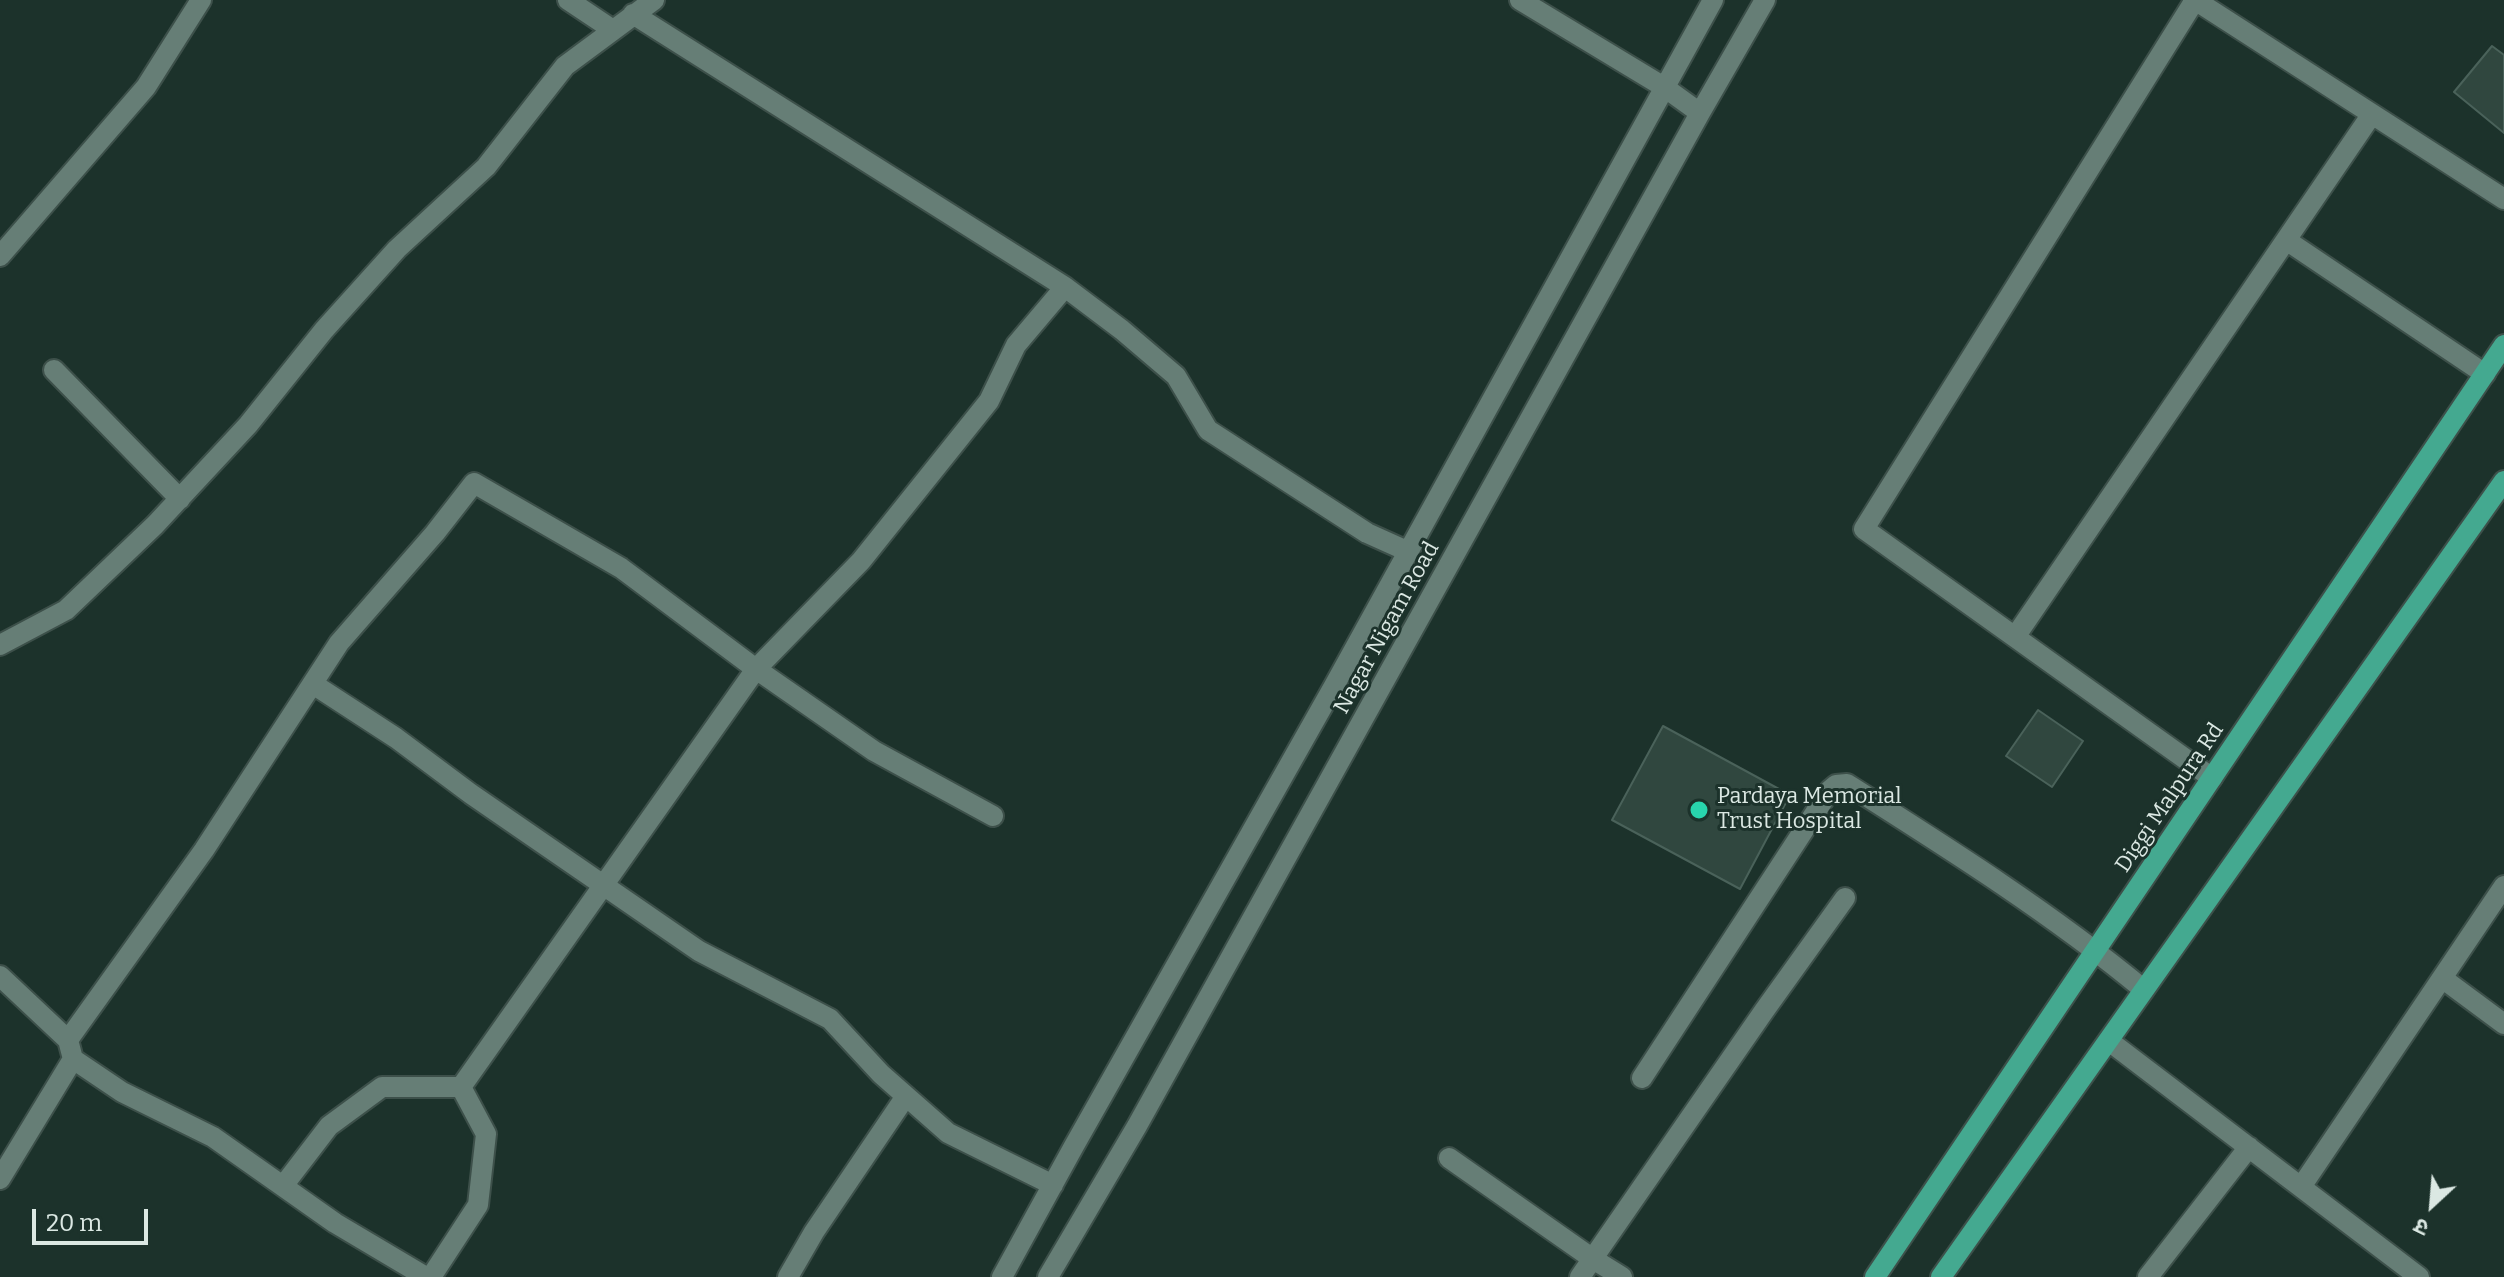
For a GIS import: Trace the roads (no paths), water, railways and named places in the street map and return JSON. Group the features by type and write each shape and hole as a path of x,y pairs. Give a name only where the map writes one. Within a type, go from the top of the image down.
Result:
{"main road":[{"name":"Diggi Malpura Rd","path":"1875,1277 2504,345"},
{"path":"1941,1277 2504,481"}],"street":[{"path":"0,256 146,87 201,0"},
{"path":"568,0 613,30"},
{"path":"0,645 66,610 155,525 248,425 324,330 397,249 486,167 565,66 654,0"},
{"path":"1520,0 1664,87 1700,113"},
{"name":"Nagar Nigam Road","path":"1002,1277 1334,686 1713,0"},
{"name":"Nagar Nigam Road","path":"1048,1277 1145,1112 1765,0"},
{"path":"2212,778 1864,529 2195,0 2504,199"},
{"path":"633,14 1065,287 1176,376 1208,430 1367,533 1407,551"},
{"path":"2015,637 2372,114"},
{"path":"2286,240 2485,374"},
{"path":"461,1087 756,669 861,561 989,401 1016,345 1065,287"},
{"path":"54,370 180,499"},
{"path":"0,1179 71,1050 339,643 435,533 474,483 621,568 756,669 874,751 993,816"},
{"path":"313,684 396,738 471,794 699,951 830,1019 881,1074 948,1133 1053,1185"},
{"path":"1642,1078 1836,785 1847,784 1882,806 2096,950 2143,989"},
{"path":"2301,1187 2504,886"},
{"path":"1580,1277 1845,898"},
{"path":"0,976 71,1050 122,1092 213,1137 335,1223 429,1277 478,1205 486,1134 461,1087"},
{"path":"2442,978 2504,1024"},
{"path":"2109,1041 2419,1277"},
{"path":"283,1186 329,1126 382,1087 461,1087"},
{"path":"788,1277 814,1232 906,1096"},
{"path":"2148,1277 2249,1147"},
{"path":"1449,1158 1622,1277"}],"place":[{"name":"Pardaya Memorial Trust Hospital","path":"1699,810"}]}
